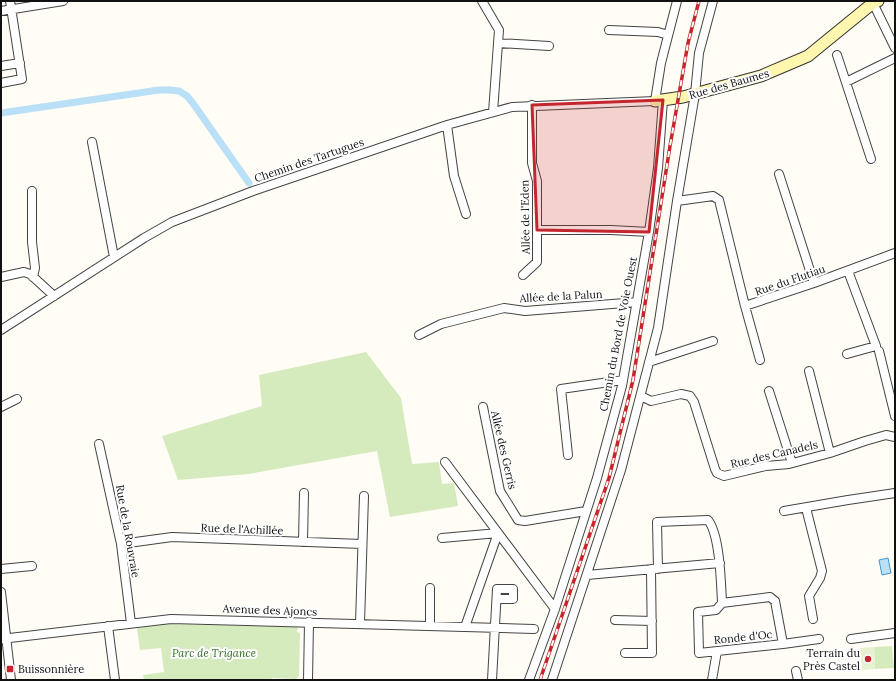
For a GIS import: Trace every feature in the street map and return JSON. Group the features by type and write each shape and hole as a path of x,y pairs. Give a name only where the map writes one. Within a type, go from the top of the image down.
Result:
{"street":[{"path":"1,11 10,5 63,1"},
{"path":"482,1 499,30 493,112"},
{"name":"Chemin du Bord de Voie Ouest","path":"529,680 555,609 597,478 623,380 649,232 658,168 661,63 678,1"},
{"path":"552,680 621,470 658,328 695,94 699,53 713,1"},
{"path":"876,2 895,48"},
{"name":"Rue des Baumes","path":"659,101 695,94 761,76 808,56 876,2"},
{"path":"1,82 22,79 10,5"},
{"path":"609,30 658,32 668,35"},
{"path":"498,43 549,46"},
{"path":"837,55 871,159"},
{"path":"846,82 895,58"},
{"path":"1,66 20,63"},
{"name":"Chemin des Tartugues","path":"1,330 144,238 178,220 253,190 447,125 512,107 659,101"},
{"name":"Allée de l'Eden","path":"523,275 537,262 537,182 532,163 532,105"},
{"path":"447,125 454,176 466,214"},
{"path":"92,142 114,257"},
{"path":"779,174 814,283"},
{"path":"32,191 32,242 35,268 33,277"},
{"name":"Rue du Flutiau","path":"677,201 713,196 719,200 745,306 895,254"},
{"path":"537,230 611,230 649,232"},
{"path":"846,354 876,346 848,271"},
{"path":"1,277 24,272 30,274 54,296"},
{"name":"Allée de la Palun","path":"419,335 441,324 504,308 525,311 637,302"},
{"path":"745,306 760,360"},
{"path":"649,362 713,342"},
{"path":"879,351 895,416"},
{"path":"809,370 830,453"},
{"path":"568,455 561,389 623,380"},
{"path":"769,391 792,463"},
{"name":"Rue des Canadels","path":"640,396 651,401 681,394 690,396 694,402 715,469 720,476 731,475 766,466 792,463 830,453 855,443 886,435 895,437"},
{"path":"1,406 17,399"},
{"name":"Allée des Gerris","path":"483,407 500,491 518,520 525,521 586,511"},
{"name":"Rue de la Rouvraie","path":"99,444 121,544 131,623"},
{"path":"444,462 555,609"},
{"path":"303,542 304,493"},
{"path":"784,511 895,493"},
{"path":"360,623 364,496"},
{"path":"806,508 822,571 820,578 809,596 814,619"},
{"path":"625,653 652,653 652,620 657,522 708,520 712,525 720,564 722,602"},
{"path":"442,538 498,533"},
{"path":"465,627 498,533"},
{"name":"Rue de l'Achillée","path":"121,544 172,537 362,544"},
{"path":"587,575 720,564"},
{"path":"1,569 32,566"},
{"path":"430,588 430,626"},
{"path":"1,592 4,639 11,680"},
{"name":"Ronde d'Oc","path":"770,597 775,601 783,644 699,653 698,612 716,610 722,602 770,597"},
{"path":"492,680 496,628 496,599"},
{"name":"Avenue des Ajoncs","path":"4,639 171,619 360,623 534,630"},
{"path":"615,620 652,620"},
{"path":"308,680 309,622"},
{"path":"108,626 115,680"},
{"path":"851,639 895,633"},
{"path":"783,644 820,639"},
{"path":"712,680 717,651"},
{"path":"796,671 798,680"}],"highlighted area":[{"path":"663,100 649,232 537,230 532,105"}],"green space":[{"path":"366,352 401,398 412,464 439,462 442,484 454,483 458,506 390,517 377,451 249,474 178,480 162,436 262,406 259,375"},
{"name":"Parc de Trigance","path":"169,624 298,627 297,632 300,633 299,676 296,679 272,678 271,680 144,680 143,675 164,672 161,648 140,650 137,628"},
{"path":"892,646 894,668 875,669 874,647"},
{"name":"Terrain du Près Castel","path":"874,647 875,669 862,670 860,648"}],"water":[{"path":"888,558 891,573 882,575 879,560"}],"waterway":[{"path":"1,113 159,90 179,91 187,96 192,102 249,183"}],"railway":[{"path":"540,680 609,478 633,380 670,146 688,43 699,1"}],"place":[{"name":"Terrain du Près Castel","path":"868,659"},
{"name":"Buissonnière","path":"10,669"}]}
